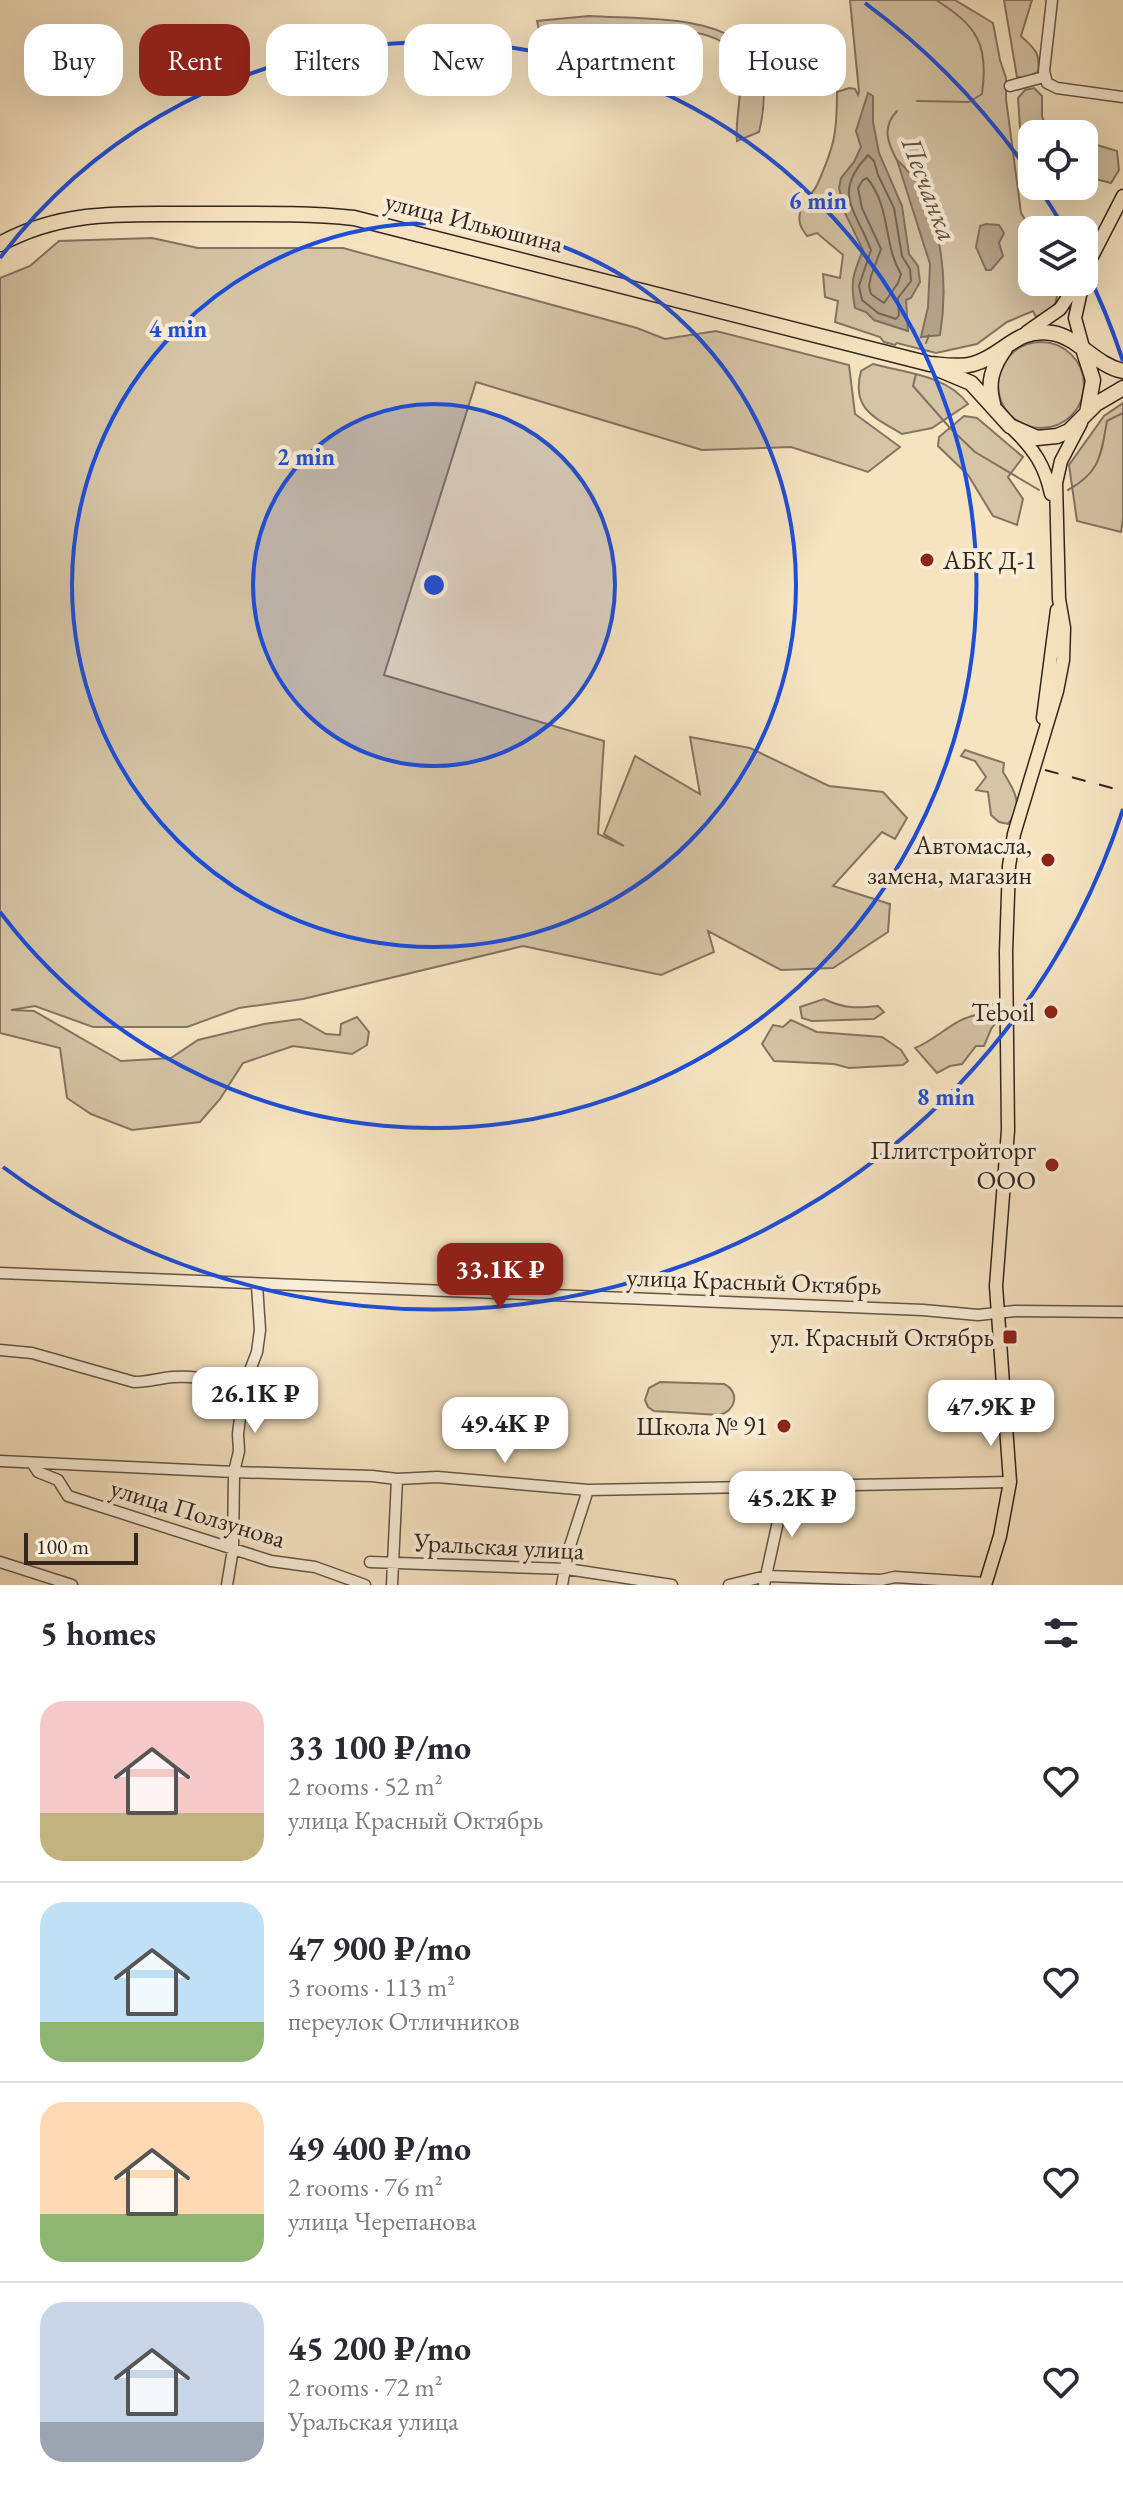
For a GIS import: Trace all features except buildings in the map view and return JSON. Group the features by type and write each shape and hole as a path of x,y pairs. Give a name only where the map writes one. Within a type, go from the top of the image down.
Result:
{"highway":[{"name":"улица Ильюшина","path":"0,244 55,221 109,213 310,214 354,218 930,364"},
{"path":"930,364 973,365 1016,339 1036,332 1054,333 1075,343 1107,366 1123,371"},
{"path":"994,406 990,394 991,374 1016,339"},
{"path":"1084,351 1093,380 1093,391 1084,417"},
{"path":"930,364 971,383 1010,426 1029,436 1048,438 1069,431 1103,398 1123,388"}],"main road":[{"path":"1098,245 1123,196"},
{"path":"1016,339 1060,309 1070,296"},
{"path":"1079,296 1075,318 1084,351"},
{"path":"985,1584 1000,1536 1010,1482 997,1252 1008,1130 1006,952 1009,866 1014,834 1043,736 1044,702 1059,599 1054,509 1059,467 1084,417"},
{"path":"1010,426 1043,464 1054,509"}],"street":[{"path":"1052,0 1044,77 1047,83 1057,88 1123,97"},
{"path":"1010,86 1044,77"},
{"name":"улица Красный Октябрь","path":"0,1273 923,1310 978,1315 998,1312 1123,1312"},
{"path":"227,1585 233,1549 234,1472 239,1451 244,1386 257,1352 260,1330 257,1285"},
{"path":"0,1350 32,1353 134,1382 190,1377 244,1386"},
{"path":"0,1461 397,1479 437,1477 588,1490 1010,1482"},
{"name":"улица Ползунова","path":"32,1463 38,1472 58,1480 68,1496 271,1561 315,1567 365,1585"},
{"path":"392,1585 397,1479"},
{"path":"766,1580 786,1485"},
{"path":"562,1585 568,1552 588,1490"},
{"path":"0,1562 72,1585"},
{"name":"Уральская улица","path":"370,1562 567,1569 672,1585"},
{"path":"729,1585 766,1580 881,1580 895,1577 985,1584"}],"shaded area":[{"path":"850,0 955,0 993,23 1006,78 1018,200 1023,216 1018,216 1018,296 1057,296 1054,309 1036,317 1033,311 1007,322 977,344 936,353 884,342 880,337 835,322 838,301 825,297 823,274 840,278 843,255 817,233 807,236 799,217 817,185 831,150 837,96 846,96 846,89 849,88 855,89 858,95"},
{"path":"1004,0 1032,0 1021,36 1036,51 1039,65 1038,72 1026,78 1017,77"},
{"path":"589,16 694,24 538,24 537,21"},
{"path":"703,26 719,32 719,41 703,35"},
{"path":"1034,88 1042,96 1043,120 1019,120 1018,98 1025,90"},
{"path":"739,96 764,96 759,132 737,141"},
{"path":"1098,145 1117,151 1119,170 1111,183 1098,180"},
{"path":"152,238 198,248 343,248 637,328 665,339 716,331 849,365 855,414 900,447 868,472 791,447 702,450 476,382 384,675 604,741 598,834 624,846 604,834 635,756 700,794 690,737 750,748 829,786 883,792 907,818 895,839 882,832 833,886 890,904 888,932 833,968 781,970 708,931 714,952 661,975 523,946 303,999 239,1008 187,1027 93,1027 35,1006 11,1010 34,1011 121,1061 171,1058 198,1040 300,1019 326,1034 340,1035 341,1024 357,1017 369,1032 367,1045 352,1054 293,1046 243,1063 220,1099 200,1122 132,1130 91,1114 67,1098 60,1048 0,1033 0,278 30,266 59,241"},
{"path":"1033,342 1049,342 1072,354 1081,368 1084,385 1081,402 1072,416 1049,428 1033,428 1017,421 1005,409 998,393 998,377 1005,361 1017,349"},
{"path":"873,364 937,381 959,394 968,404 932,428 902,434 874,417 862,403 859,394 861,371"},
{"path":"1123,403 1121,532 1077,521 1069,465 1104,416"},
{"path":"964,416 977,418 1023,457 1008,477 1023,499 1017,525 993,516 968,475 938,446 939,437"},
{"path":"965,750 1004,763 1003,772 1017,804 1008,824 999,822 991,815 988,792 976,790 986,777 975,761 961,756"},
{"path":"824,999 851,1007 878,1006 884,1012 874,1019 812,1021 802,1018 800,1007"},
{"path":"989,1004 994,1004 998,1020 984,1046 976,1046 962,1064 937,1073 915,1048 964,1019 983,1014"},
{"path":"791,1020 817,1032 882,1037 901,1050 908,1061 903,1065 849,1068 834,1064 774,1061 762,1044 773,1025 783,1027"},
{"path":"660,1382 724,1384 733,1392 734,1401 729,1410 719,1415 654,1411 645,1400 649,1388"}],"water":[{"path":"868,93 873,96 873,122 879,153 902,206 909,254 918,266 920,282 911,298 906,300 908,331 874,320 866,312 855,308 853,278 863,250 845,213 839,188 841,178 861,147 856,131"},
{"path":"897,160 912,176 924,196 939,242 943,290 940,335 921,337 928,307 930,264"},
{"path":"999,225 1004,233 999,243 1003,256 991,270 986,270 976,247 980,226"}],"waterway":[{"name":"Песчанка","path":"917,101 969,102 982,94 984,62 977,38 961,19 936,0"},
{"name":"Песчанка","path":"897,111 889,124 888,136 898,162"},
{"name":"Песчанка","path":"926,343 929,335"},
{"name":"Песчанка","path":"916,374 913,386 975,452 1039,490"},
{"name":"Песчанка","path":"1068,490 1087,476 1098,461 1107,421 1123,413"}],"railway":[{"path":"1045,770 1123,791"}],"place":[{"name":"АБК Д-1","path":"927,560"},
{"name":"Автомасла, замена, магазин","path":"1048,860"},
{"name":"Teboil","path":"1051,1012"},
{"name":"Плитстройторг ООО","path":"1052,1165"},
{"name":"ул. Красный Октябрь","path":"1010,1337"},
{"name":"Школа № 91","path":"784,1426"}]}
